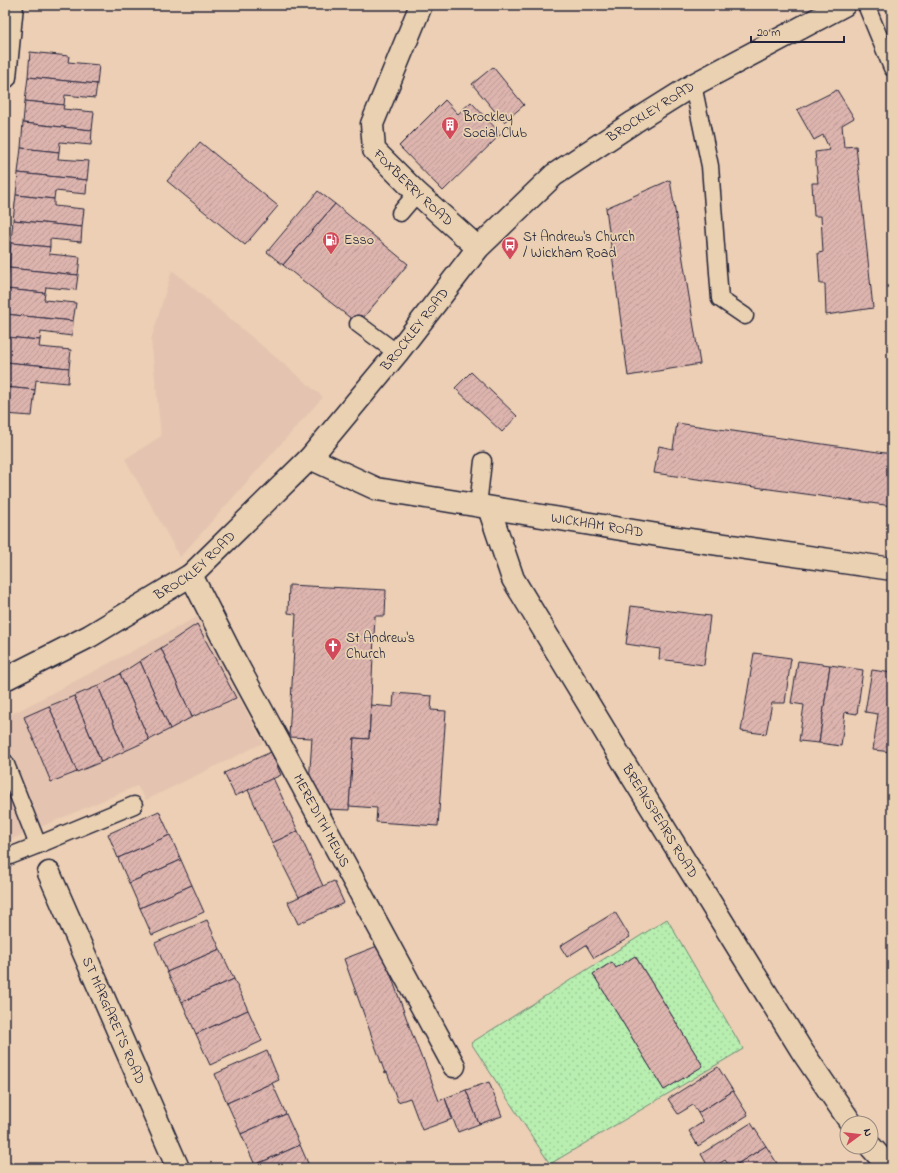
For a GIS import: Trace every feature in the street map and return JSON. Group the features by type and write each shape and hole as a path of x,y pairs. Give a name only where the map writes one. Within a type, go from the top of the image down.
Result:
{"street":[{"path":"5,77 12,5"},
{"name":"FOXBERRY ROAD","path":"421,5 372,124 374,150 478,248"},
{"name":"BROCKLEY ROAD","path":"5,679 90,636 191,575 310,458 397,353 478,248 554,175 693,85 844,5"},
{"name":"WICKHAM ROAD","path":"310,458 376,489 670,537 892,569"},
{"name":"BREAKSPEARS ROAD","path":"483,507 512,579 798,1044 846,1115"},
{"name":"MEREDITH MEWS","path":"191,575 229,650 454,1066"},
{"name":"ST MARGARET'S ROAD","path":"49,873 178,1168"},
{"path":"878,1155 890,1168"}],"lane":[{"path":"866,5 892,68"},
{"path":"693,85 710,166 720,299 745,316"},
{"path":"400,213 418,193"},
{"path":"358,324 397,353"},
{"path":"483,507 484,461"},
{"path":"5,762 38,845"},
{"path":"5,858 134,805"}],"shaded area":[{"path":"172,270 323,397 180,557 125,459 161,436 151,340"},
{"path":"197,617 263,743 146,800 137,786 5,842 5,717"}],"green space":[{"path":"667,919 743,1049 550,1164 471,1043","holes":["636,957 703,1066 664,1090 593,974 612,962 616,968"]}],"building":[{"path":"30,52 69,56 68,62 99,65 97,84 28,77"},
{"path":"493,67 524,105 504,122 472,84"},
{"path":"28,77 97,84 95,98 65,95 64,105 25,101"},
{"path":"837,90 854,118 842,125 844,147 856,146 873,308 826,315 825,284 820,284 818,253 823,252 821,216 814,216 812,183 818,183 815,152 830,150 823,135 814,140 797,110"},
{"name":"Brockley Social Club","path":"445,100 458,114 471,102 501,134 443,191 399,146"},
{"path":"25,101 64,105 63,109 94,112 92,130 23,123"},
{"path":"23,123 92,130 91,145 60,142 59,152 21,148"},
{"path":"200,142 278,206 245,245 167,181"},
{"path":"21,148 59,152 58,159 89,161 87,180 18,173"},
{"path":"18,173 87,180 86,194 55,191 54,199 16,195"},
{"path":"670,180 700,364 628,376 606,208"},
{"path":"318,191 335,204 283,265 267,252"},
{"path":"16,195 54,199 54,206 84,209 82,227 13,220"},
{"path":"335,204 408,264 358,324 283,265"},
{"path":"13,220 82,227 81,242 50,239 50,247 11,243"},
{"path":"11,243 50,247 49,254 80,257 78,275 9,268"},
{"path":"9,268 78,275 76,290 46,287 45,293 6,289"},
{"path":"6,289 45,293 44,300 76,303 73,321 5,314"},
{"path":"5,314 73,321 72,336 41,332 40,340 5,337"},
{"path":"5,337 40,340 39,347 71,350 69,368 5,362"},
{"path":"5,362 69,368 68,383 36,380 35,390 5,387"},
{"path":"471,372 517,416 502,432 455,388"},
{"path":"5,387 35,390 32,416 5,414"},
{"path":"677,423 892,454 892,506 654,473 659,446 673,449"},
{"name":"St Andrew's Church","path":"289,585 386,590 385,616 375,616 369,739 354,738 349,810 326,809 309,785 312,738 289,737 296,614 288,613"},
{"path":"631,606 710,616 704,665 659,659 660,649 626,644"},
{"path":"197,624 236,698 192,717 161,648"},
{"path":"161,648 192,717 170,729 140,661"},
{"path":"754,653 791,658 785,703 772,703 766,734 741,731"},
{"path":"140,661 170,729 149,740 120,674"},
{"path":"798,661 830,665 819,743 799,741 804,705 791,703"},
{"path":"830,665 863,670 857,714 845,712 841,746 819,743"},
{"path":"872,670 892,673 892,752 873,750 878,714 865,712"},
{"path":"120,674 149,740 125,751 98,686"},
{"path":"98,686 125,751 101,762 74,696"},
{"path":"394,693 432,696 431,710 446,711 438,826 376,822 377,808 349,806 354,738 369,739 371,705 393,707"},
{"path":"74,696 101,762 77,772 49,706"},
{"path":"49,706 77,772 51,782 24,717"},
{"path":"271,752 281,775 235,796 224,773"},
{"path":"273,778 298,831 272,843 248,790"},
{"path":"159,811 170,835 118,858 108,834"},
{"path":"298,831 323,886 299,897 272,843"},
{"path":"170,835 181,860 129,883 118,858"},
{"path":"181,860 192,885 140,908 129,883"},
{"path":"334,881 344,903 298,924 288,902"},
{"path":"192,885 204,912 152,935 140,908"},
{"path":"615,912 630,937 594,958 586,945 567,957 560,946"},
{"path":"207,920 220,949 167,972 155,943"},
{"path":"380,945 411,1031 439,1101 445,1098 452,1119 422,1130 410,1098 398,1102 387,1072 385,1073 344,959"},
{"path":"220,949 234,979 182,1002 167,972"},
{"path":"635,956 703,1066 664,1090 593,974 612,962 616,968"},
{"path":"234,979 248,1010 196,1034 182,1002"},
{"path":"248,1010 262,1041 210,1065 196,1034"},
{"path":"267,1051 279,1080 227,1103 215,1074"},
{"path":"718,1067 733,1091 698,1113 693,1105 678,1114 668,1099"},
{"path":"489,1082 502,1116 479,1124 466,1090"},
{"path":"272,1083 286,1114 241,1134 227,1103"},
{"path":"466,1090 479,1124 458,1132 445,1098"},
{"path":"733,1091 748,1115 698,1146 689,1131 703,1122 698,1113"},
{"path":"286,1114 300,1145 255,1165 241,1134"},
{"path":"751,1123 766,1146 731,1168 725,1160 712,1168 709,1168 701,1154"},
{"path":"300,1145 310,1168 256,1168 255,1165"},
{"path":"766,1146 780,1168 731,1168"}],"place":[{"name":"Brockley Social Club","path":"450,140"},
{"name":"Esso","path":"331,255"},
{"name":"St Andrew's Church / Wickham Road","path":"510,260"},
{"name":"St Andrew's Church","path":"333,661"}]}
